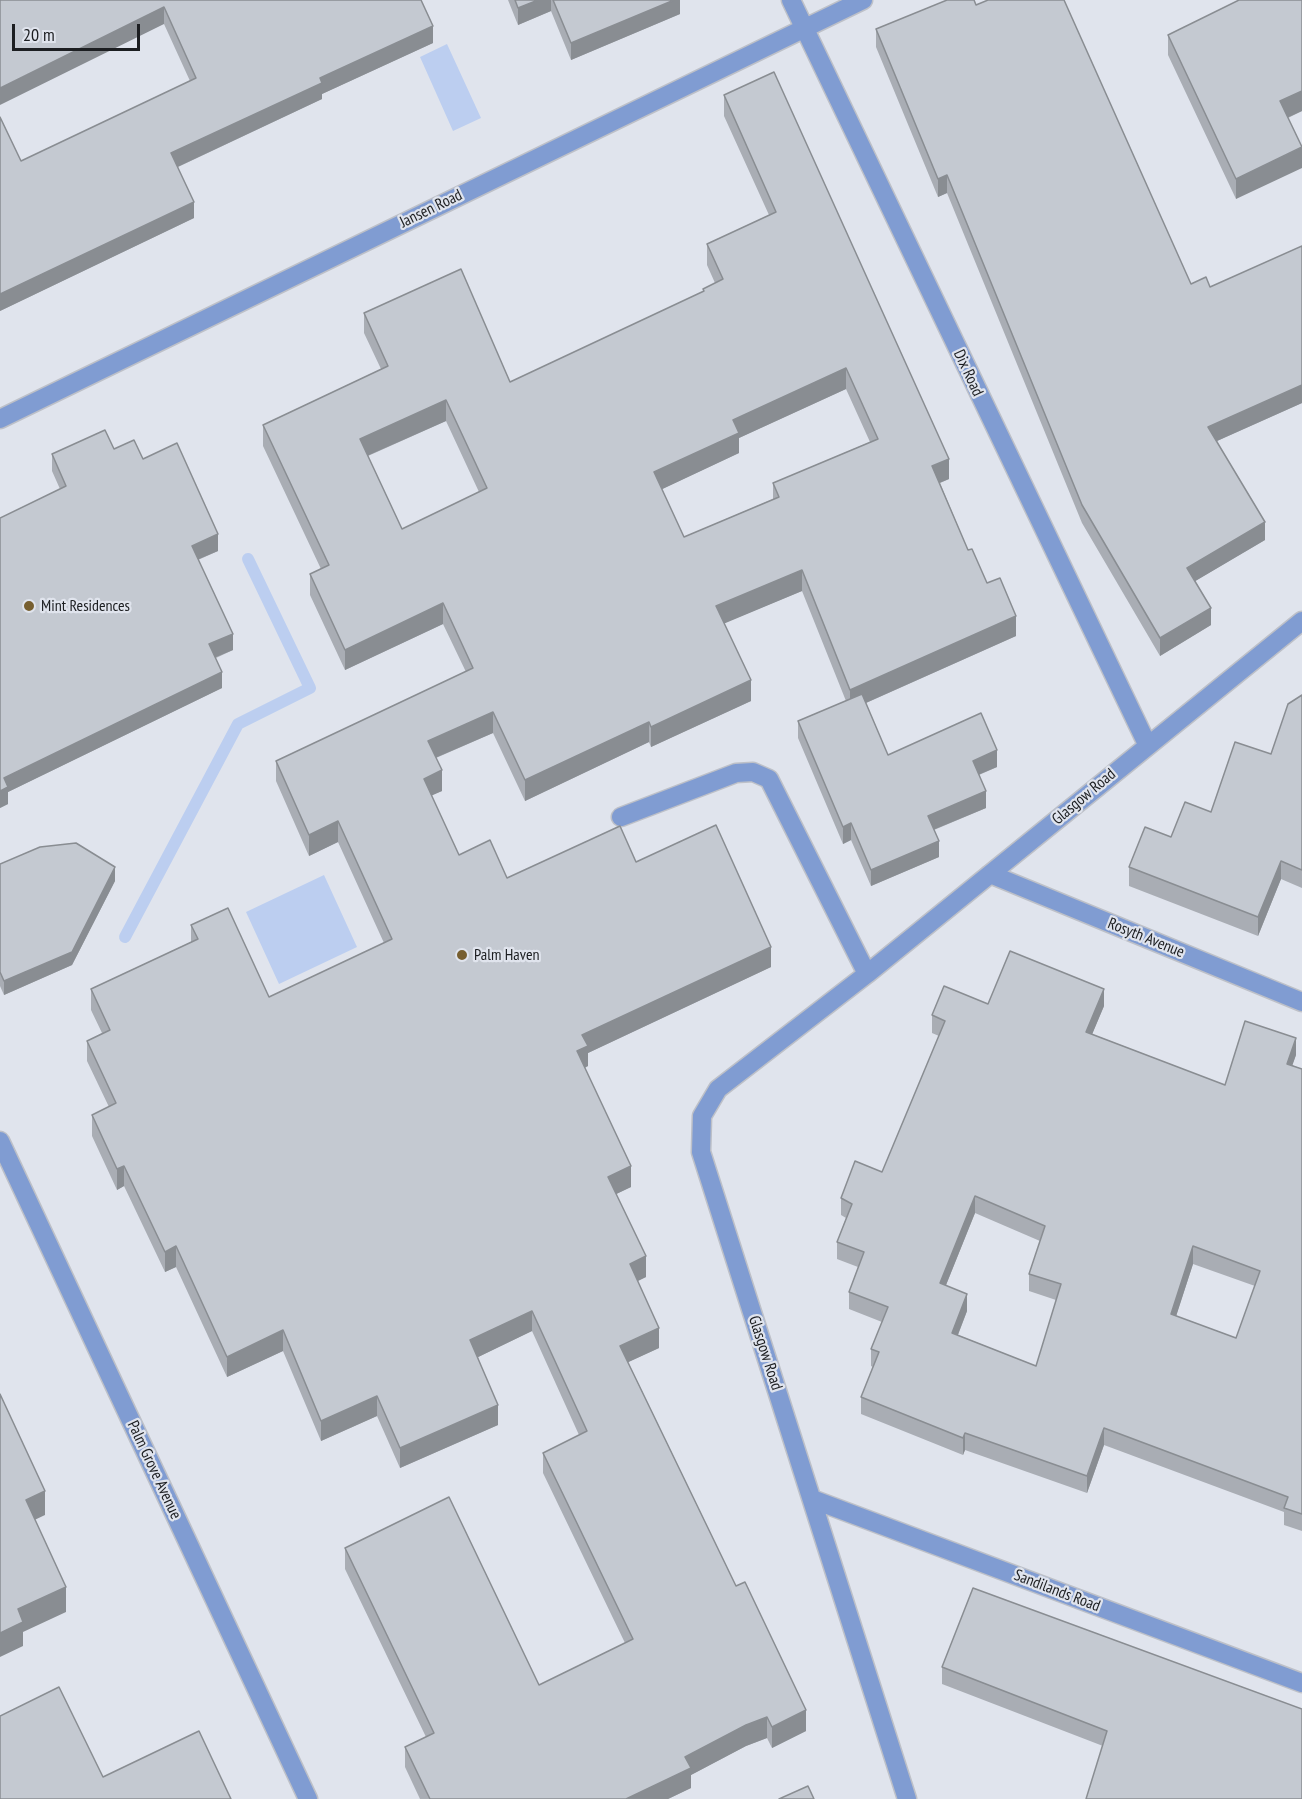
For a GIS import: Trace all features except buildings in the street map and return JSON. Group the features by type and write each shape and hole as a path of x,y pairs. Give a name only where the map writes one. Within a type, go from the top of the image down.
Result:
{"street":[{"name":"Dix Road","path":"791,0 1147,744"},
{"name":"Jansen Road","path":"0,419 863,0"},
{"name":"Glasgow Road","path":"907,1799 701,1152 702,1116 718,1089 867,974 1147,744 1302,621"},
{"path":"621,817 736,773 753,772 769,779 867,974"},
{"name":"Rosyth Avenue","path":"990,874 1302,1002"},
{"name":"Palm Grove Avenue","path":"0,1140 308,1799"},
{"name":"Sandilands Road","path":"812,1499 1302,1683"}],"water":[{"path":"447,44 481,118 453,131 420,57"},
{"path":"324,875 357,947 279,984 246,912"}],"waterway":[{"path":"125,937 238,724 310,688 248,559"}],"place":[{"name":"Mint Residences","path":"29,606"},
{"name":"Palm Haven","path":"462,955"}]}
